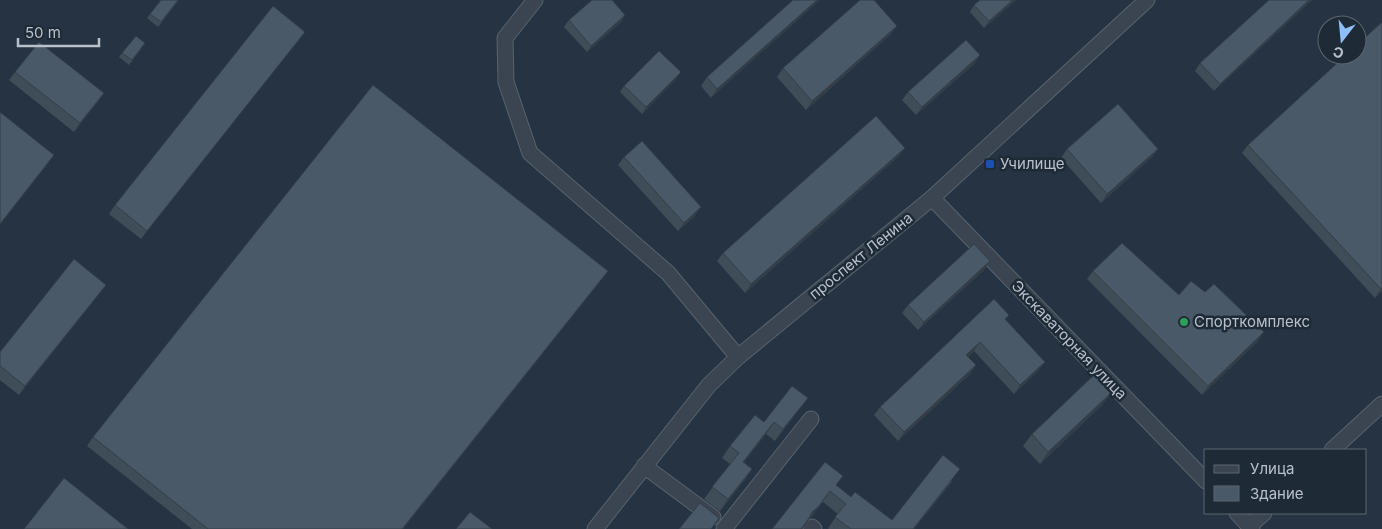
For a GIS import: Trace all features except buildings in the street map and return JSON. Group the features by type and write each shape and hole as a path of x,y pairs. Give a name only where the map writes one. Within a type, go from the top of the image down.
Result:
{"street":[{"path":"535,0 505,38 506,82 530,154 668,273 738,356"},
{"name":"проспект Ленина","path":"595,529 709,385 738,356 932,198 1147,0"},
{"name":"Экскаваторная улица","path":"932,198 1204,479"},
{"path":"1333,449 1382,404"},
{"path":"644,466 725,528 811,419"},
{"path":"1237,514 1251,528 1263,514"}],"place":[{"name":"Училище","path":"990,164"},
{"name":"Спорткомплекс","path":"1184,322"}]}
